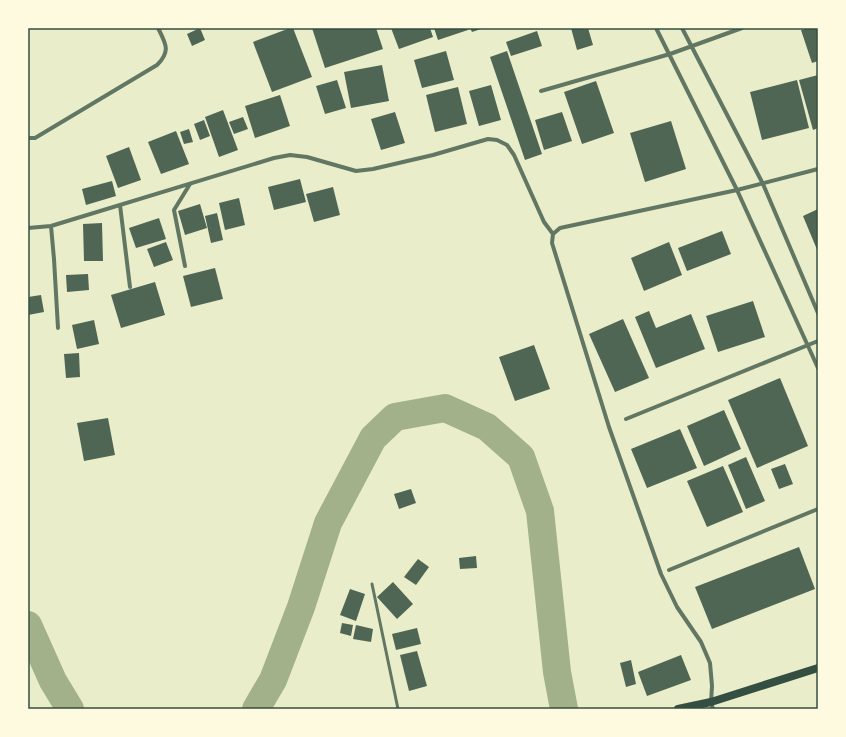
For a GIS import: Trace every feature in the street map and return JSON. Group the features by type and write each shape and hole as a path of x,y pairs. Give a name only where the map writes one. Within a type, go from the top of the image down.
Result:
{"main road":[{"path":"678,709 712,706 818,668"}],"street":[{"path":"28,138 35,138 157,65 164,58 167,50 165,41 158,28"},
{"path":"656,28 737,190 818,368"},
{"path":"682,28 763,184 818,313"},
{"path":"541,91 670,54 742,28"},
{"path":"28,228 51,226 274,158 290,155 307,157 356,171 367,170 433,154 488,139 497,140 506,145 514,156 544,222 553,234"},
{"path":"712,706 710,663 701,642 677,607 661,574 609,427 552,243 553,234 560,228 737,190 818,169"},
{"path":"185,266 174,210 191,183"},
{"path":"120,206 130,287"},
{"path":"51,226 58,328"},
{"path":"626,419 818,341"},
{"path":"669,570 818,509"}],"lane":[{"path":"372,584 398,709"}],"building":[{"path":"200,28 205,40 192,46 187,34"},
{"path":"293,28 312,77 272,92 253,42"},
{"path":"312,28 376,28 383,49 325,68"},
{"path":"391,28 430,28 433,37 399,49"},
{"path":"434,28 467,28 468,30 438,40"},
{"path":"470,28 484,28 472,32"},
{"path":"571,28 588,28 593,45 577,50"},
{"path":"818,28 818,61 812,63 801,30"},
{"path":"537,31 542,46 511,56 506,42"},
{"path":"446,51 454,80 422,88 414,60"},
{"path":"507,51 542,154 525,160 490,57"},
{"path":"382,65 389,101 351,108 344,72"},
{"path":"818,75 818,128 813,130 799,80"},
{"path":"337,80 346,108 325,114 316,86"},
{"path":"797,80 809,128 762,140 750,92"},
{"path":"596,81 614,133 582,144 564,92"},
{"path":"491,85 501,120 479,126 469,91"},
{"path":"458,87 467,124 435,132 426,95"},
{"path":"280,95 290,126 255,138 245,106"},
{"path":"223,110 238,150 219,157 205,117"},
{"path":"395,112 405,143 381,150 371,119"},
{"path":"562,112 572,141 544,150 535,120"},
{"path":"243,117 248,129 234,134 229,122"},
{"path":"204,120 210,136 200,140 194,124"},
{"path":"671,121 686,169 645,182 630,133"},
{"path":"189,129 193,142 184,144 180,132"},
{"path":"176,131 189,164 161,174 148,142"},
{"path":"129,147 141,180 118,188 106,156"},
{"path":"300,179 306,202 274,210 268,187"},
{"path":"112,181 116,196 86,205 82,189"},
{"path":"333,187 340,215 314,222 306,194"},
{"path":"239,198 245,225 225,230 219,203"},
{"path":"200,204 207,228 185,235 178,211"},
{"path":"818,209 818,252 803,216"},
{"path":"217,213 223,240 211,243 205,216"},
{"path":"159,218 166,239 136,248 129,228"},
{"path":"102,223 103,261 84,261 83,224"},
{"path":"722,231 731,254 687,271 678,248"},
{"path":"166,242 173,260 154,267 147,249"},
{"path":"669,242 682,275 644,291 631,258"},
{"path":"215,268 223,299 191,307 183,276"},
{"path":"88,274 89,290 67,292 66,275"},
{"path":"155,282 165,315 121,328 111,295"},
{"path":"41,295 44,312 28,315 28,297"},
{"path":"753,301 765,337 718,352 706,316"},
{"path":"649,311 656,328 691,314 705,349 656,368 635,317"},
{"path":"623,319 649,378 615,392 589,334"},
{"path":"94,320 99,344 77,349 72,325"},
{"path":"534,345 550,389 515,401 499,357"},
{"path":"79,353 80,377 66,378 64,354"},
{"path":"780,378 808,446 757,468 728,400"},
{"path":"724,410 741,449 704,466 687,426"},
{"path":"108,418 115,455 84,461 77,423"},
{"path":"680,429 697,468 647,488 631,449"},
{"path":"746,457 765,501 746,509 728,465"},
{"path":"785,464 793,484 779,489 771,469"},
{"path":"723,466 743,512 707,527 687,481"},
{"path":"411,489 416,503 399,509 394,494"},
{"path":"799,547 815,589 712,629 695,587"},
{"path":"476,556 477,568 460,569 459,558"},
{"path":"418,559 429,567 416,585 404,577"},
{"path":"393,582 413,604 397,619 377,597"},
{"path":"350,589 365,594 356,621 340,615"},
{"path":"342,623 353,625 351,636 340,633"},
{"path":"356,625 373,629 371,642 353,639"},
{"path":"417,628 421,644 396,650 392,634"},
{"path":"417,651 427,686 409,691 400,655"},
{"path":"681,655 691,680 647,696 638,672"},
{"path":"631,660 636,684 626,687 620,663"}],"waterway":[{"path":"256,709 273,680 301,607 328,523 373,438 395,417 445,408 487,427 521,457 540,511 557,672 564,709"},
{"path":"28,625 53,681 70,709"}]}
